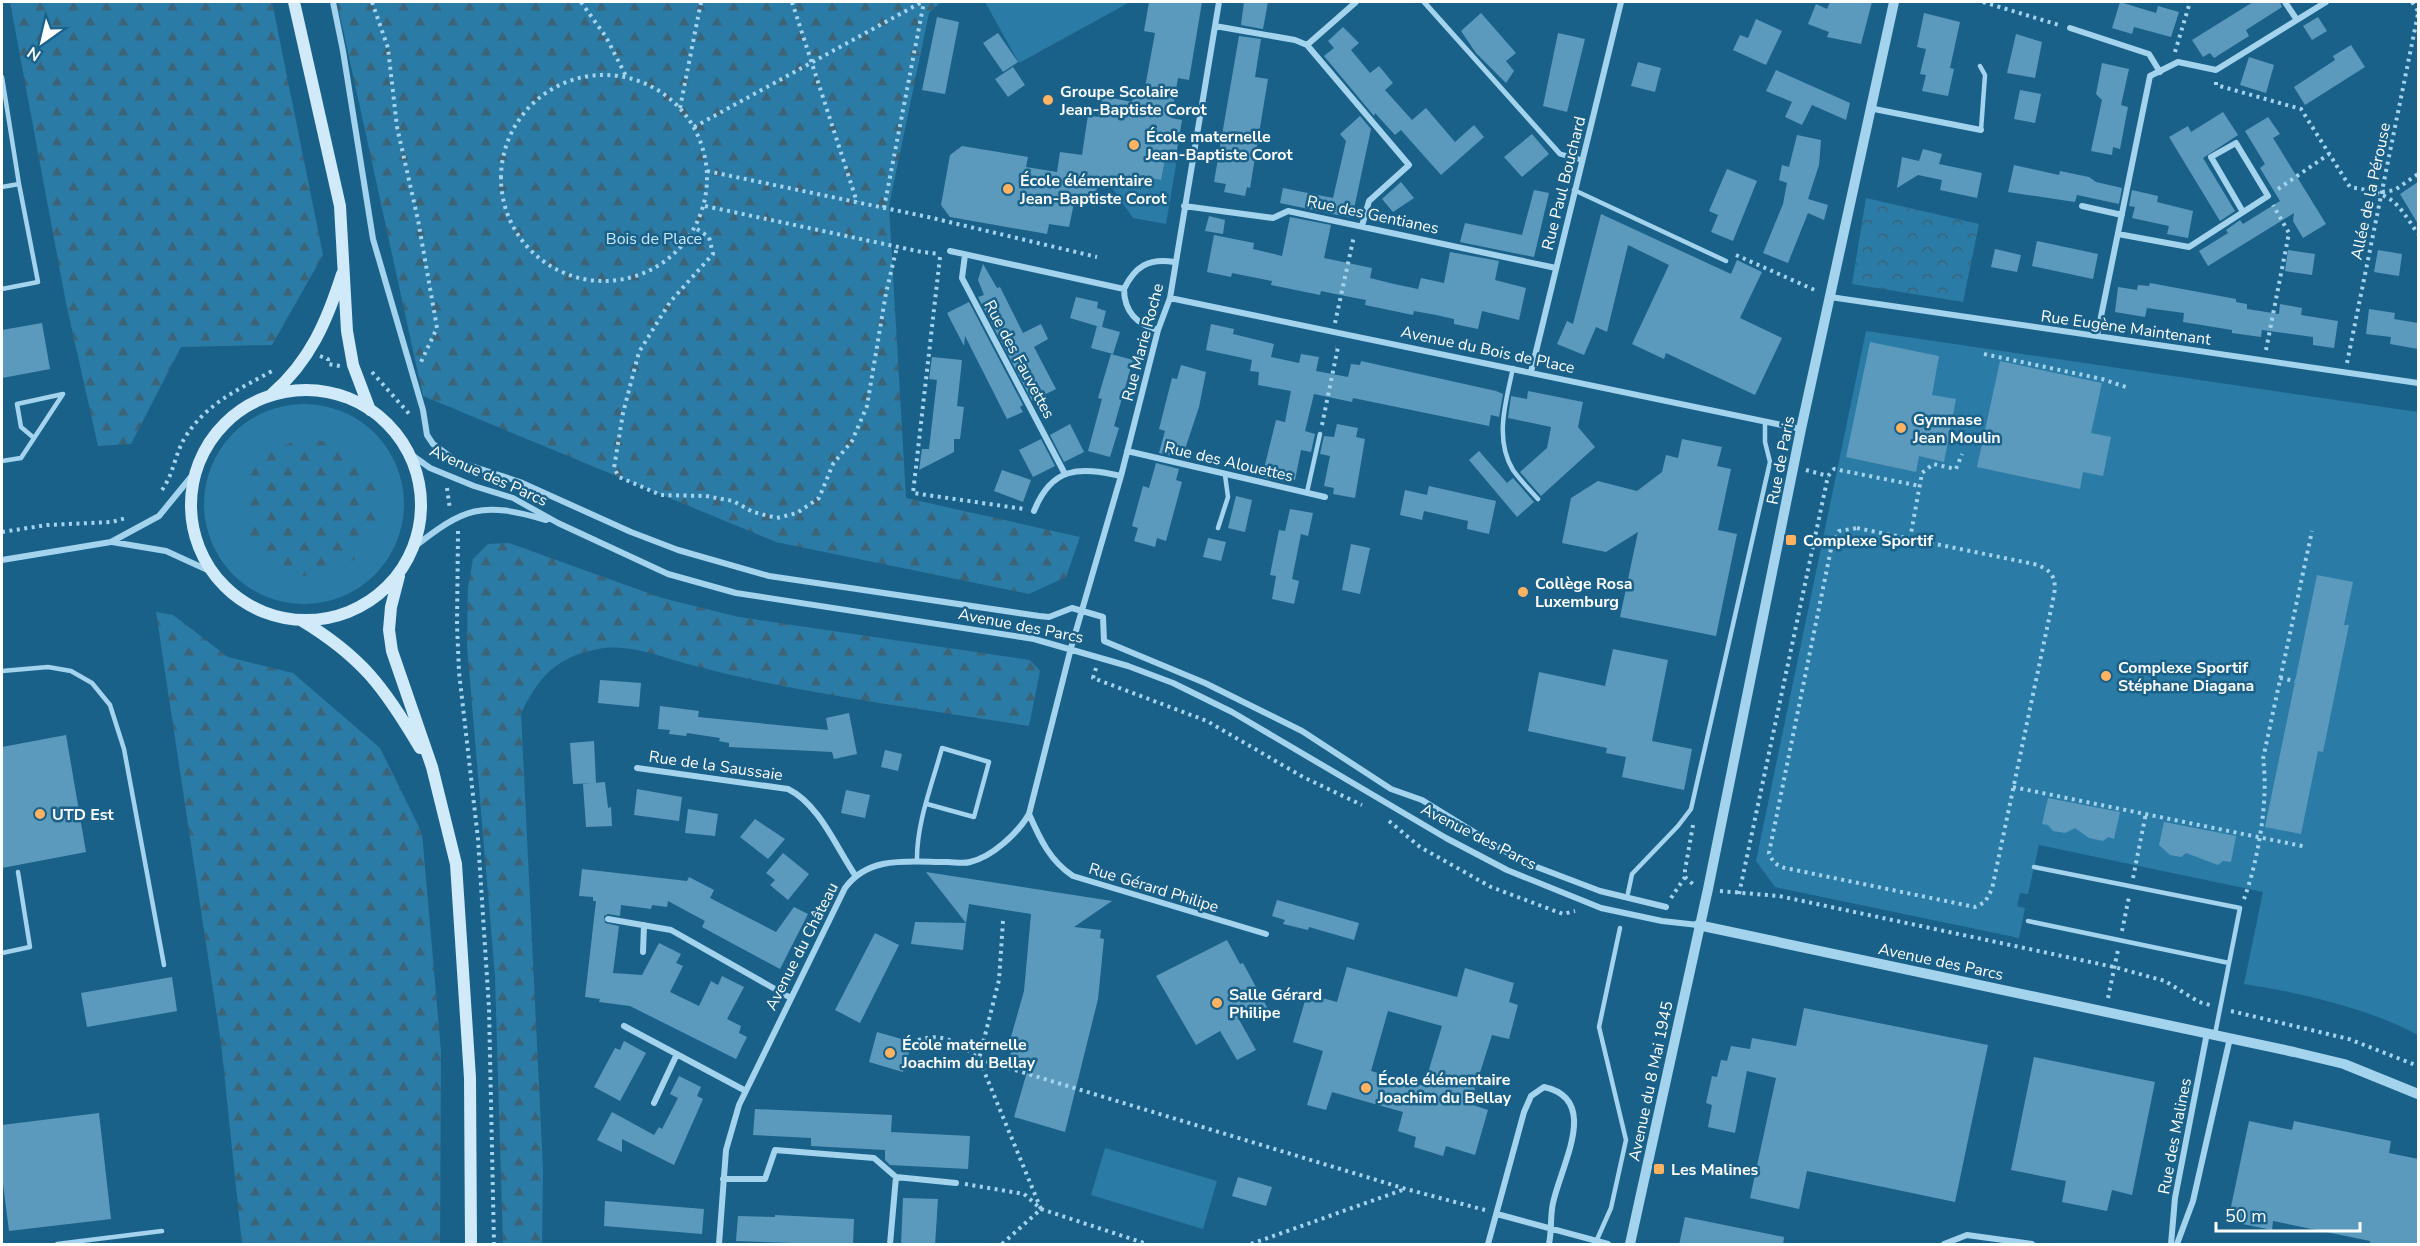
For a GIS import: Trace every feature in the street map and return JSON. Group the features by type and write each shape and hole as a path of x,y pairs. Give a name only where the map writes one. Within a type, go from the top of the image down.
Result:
{"main road":[{"path":"294,2 340,206 345,264 346,331 353,365 370,410"},
{"path":"272,395 312,390 349,398 370,410 387,424 409,453 419,485 421,501 419,524 413,548 400,572 380,594 360,607 329,617 300,620 277,616 246,603 212,572 202,554 193,526 191,497 200,458 218,430 243,409 272,395 289,380 310,353 330,313 345,264"},
{"path":"400,572 391,607 389,630 392,651 432,767 456,864 470,1078 471,1245"},
{"path":"300,620 338,643 367,671 395,705 432,767"}],"street":[{"path":"333,2 373,239 427,435 433,444 456,461 520,482 621,528 678,550 769,576 1039,616 1049,617 1072,608 1103,617 1104,641 1205,683 1302,731 1391,789 1422,800 1521,861 1600,891 1666,907"},
{"name":"Rue Marie Roche","path":"1071,648 1121,476 1158,330 1170,298 1174,262 1219,2"},
{"path":"1307,45 1356,2"},
{"path":"1424,2 1560,153 1582,160"},
{"name":"Rue Paul Bouchard","path":"1531,372 1621,2"},
{"name":"Rue de Paris","path":"1698,925 1708,889 1869,108 1894,2"},
{"path":"2285,2 2296,20"},
{"path":"2097,336 2150,76 2178,62 2216,70 2325,2"},
{"path":"1215,26 1295,40 1307,45 1409,165 1369,201 1362,226"},
{"path":"2070,28 2149,54 2160,72"},
{"path":"1869,108 1981,130"},
{"path":"2118,234 2189,247 2268,196 2236,143 2211,158 2243,212"},
{"name":"Rue des Gentianes","path":"1184,206 1273,218 1288,211 1556,268"},
{"path":"2082,206 2122,215"},
{"path":"950,251 1124,289"},
{"name":"Rue des Fauvettes","path":"965,255 962,278 1065,474"},
{"path":"1158,330 1149,328 1134,319 1126,304 1124,289 1141,265 1159,260 1174,262"},
{"name":"Rue Eugène Maintenant","path":"1830,297 2418,383"},
{"name":"Avenue du Bois de Place","path":"1170,298 1801,429"},
{"name":"Rue des Alouettes","path":"1127,452 1326,497"},
{"name":"Avenue des Parcs","path":"409,453 430,468 513,498 558,523 668,574 736,593 1034,639 1100,657 1173,683 1232,712 1446,838 1507,870 1601,908 1662,921 1698,925 2211,1033 2344,1064 2418,1094"},
{"path":"1034,511 1045,488 1065,474 1090,469 1121,476"},
{"path":"111,542 159,516 195,472"},
{"name":"Avenue des Parcs","path":"413,548 454,518 477,511 509,509 558,523"},
{"path":"2,560 111,542 166,551 212,572"},
{"name":"Avenue du Château","path":"719,1245 723,1179 730,1134 744,1090 845,888 855,875 870,866 917,862 970,862 1004,843 1018,832 1029,814 1071,648"},
{"name":"Rue de la Saussaie","path":"637,768 788,789 802,795 855,875"},
{"name":"Rue Gérard Philipe","path":"1029,814 1041,843 1058,865 1073,876 1266,934"},
{"path":"608,919 671,930 789,997"},
{"name":"Avenue du 8 Mai 1945","path":"1630,1245 1698,925"},
{"path":"644,926 644,952"},
{"path":"624,1026 744,1090"},
{"name":"Rue des Malines","path":"2171,1245 2175,1198 2211,1033"},
{"name":"Rue des Malines","path":"2177,1245 2193,1201 2230,1038"},
{"path":"654,1103 677,1054"},
{"path":"1488,1245 1524,1112 1531,1096 1544,1087 1559,1090 1572,1103 1575,1124 1552,1205 1549,1245"},
{"path":"723,1179 765,1179 775,1150 874,1158 897,1178 956,1183"},
{"path":"890,1245 897,1178"},
{"path":"1497,1214 1608,1245"},
{"path":"1944,1245 1967,1235 2032,1245"}],"lane":[{"path":"1980,66 1985,75 1981,130"},
{"path":"2,77 38,282 2,289"},
{"path":"2,187 19,184"},
{"path":"1574,190 1726,261"},
{"path":"1513,368 1503,420 1504,445 1513,469 1538,499"},
{"path":"2,461 21,458 63,394 17,404 21,427 34,438"},
{"path":"1628,893 1632,874 1691,809 1770,462 1765,422"},
{"path":"1307,492 1320,434"},
{"path":"1218,528 1228,497 1225,475"},
{"path":"2,671 48,667 71,671 92,683 110,705 124,749 164,965"},
{"path":"917,862 916,846 927,804 942,748 990,762 974,817 927,804"},
{"path":"2034,867 2240,908 2220,1008 2211,1033"},
{"path":"2,953 30,947 18,872"},
{"path":"2028,921 2229,963"},
{"path":"1596,1243 1611,1208 1626,1140 1599,1027 1620,928"},
{"path":"57,1245 162,1231"}],"path":[{"path":"372,2 388,48 397,127 418,220 437,328 429,349 412,374"},
{"path":"581,2 606,37 626,76"},
{"path":"680,108 701,2"},
{"path":"792,2 857,202"},
{"path":"694,127 923,2"},
{"path":"884,208 923,2"},
{"path":"1983,2 2070,28"},
{"path":"2171,66 2190,2"},
{"name":"Allée de la Pérouse","path":"2345,372 2418,13 2412,2"},
{"path":"2216,70 2216,85 2301,109 2350,187 2382,193 2395,190 2418,174"},
{"path":"592,75 626,76 659,90 680,108 694,127 707,171 705,206 697,229 684,248 660,266 628,279 595,281 562,273 534,254 513,228 501,196 501,162 511,130 531,103 559,84 592,75"},
{"path":"2264,360 2289,233 2268,196 2329,154"},
{"path":"707,171 857,202 1098,257"},
{"path":"2382,193 2400,207 2418,234"},
{"path":"705,206 897,247 940,254 950,251"},
{"path":"697,229 709,237 713,254 670,303 639,352 623,413 614,468 619,477 661,495 706,496 733,501 753,512 777,518 797,513 819,498 834,464 852,441 867,406 886,293 897,247"},
{"path":"1726,261 1731,252 1830,297"},
{"path":"940,254 913,493 1034,511"},
{"path":"1984,354 2102,379 2126,387"},
{"path":"320,356 328,359 328,364 340,366"},
{"path":"156,499 167,483 183,441 204,413 221,398 279,365"},
{"path":"367,368 427,435"},
{"path":"1910,539 1922,473 1933,464 1956,469 1962,454"},
{"path":"1920,486 1834,470 1828,476 1739,894 1779,896 2114,967 2165,981 2199,1002 2349,1039 2418,1066"},
{"path":"450,477 447,486 458,530 459,672 478,839 489,1008 494,1245"},
{"path":"2,532 47,525 112,522 130,517"},
{"path":"1857,528 1910,539 2045,567 2053,574 2056,584 1992,889 1985,902 1975,907 1779,867 1772,860 1770,844 1834,538 1839,531 1857,528"},
{"path":"2240,908 2248,888 2259,837 2265,773 2263,759 2312,531"},
{"path":"1100,657 1094,678 1207,721 1303,777 1366,807"},
{"path":"2280,678 2295,681"},
{"path":"2013,787 2307,847"},
{"path":"2106,1011 2146,813"},
{"path":"1383,817 1420,846 1491,886 1563,914 1576,911"},
{"path":"1666,907 1685,878"},
{"path":"1004,921 999,980 979,1059 1041,1209"},
{"path":"918,1040 931,1036 947,1037 979,1059 1406,1189 1497,1214"},
{"path":"956,1183 1024,1194 1041,1209 1147,1245"},
{"path":"1251,1245 1406,1189"},
{"path":"1002,1245 1041,1209"}],"green space":[{"path":"10,2 272,2 323,255 272,345 181,347 131,444 98,446 66,303"},
{"name":"Bois de Place","path":"337,2 941,2 929,13 889,206 906,498 1080,537 1066,577 1029,594 776,542 423,396"},
{"path":"985,2 1130,2 1019,63"},
{"path":"1165,160 1175,162 1176,165 1166,224 1133,218 1108,182 1139,187 1141,177 1161,180"},
{"path":"1866,198 1979,224 1963,302 1852,284"},
{"name":"Complexe Sportif Stéphane Diagana","path":"1866,331 2418,412 2418,1035 2379,1017 2334,1003 2244,984 2263,892 2039,845 2028,894 2020,893 2017,906 2025,908 2019,938 1775,887 1756,861"},
{"path":"294,404 314,404 342,411 368,426 382,440 397,466 404,494 404,514 397,542 382,568 368,582 333,600 314,604 294,604 266,597 240,582 226,568 208,533 204,514 204,494 211,466 226,440 240,426 275,408"},
{"path":"310,440 336,445 348,451 358,460 367,470 373,482 378,508 373,534 367,546 358,556 348,565 336,571 310,576 284,571 272,565 262,556 253,546 247,534 242,508 247,482 253,470 262,460 272,451 284,445"},
{"path":"509,543 662,598 739,617 1030,660 1040,671 1029,726 896,706 754,680 633,649 610,648 583,653 560,663 542,679 521,713 543,1169 542,1244 503,1244 495,976 467,645 468,588 473,559 488,544"},
{"path":"156,612 173,615 228,657 293,673 380,748 422,833 441,1051 440,1244 242,1244 221,1043"},
{"path":"1105,1148 1217,1181 1203,1229 1091,1195"}],"building":[{"path":"1149,2 1202,2 1189,80 1178,78 1171,118 1182,120 1175,162 1165,160 1161,180 1141,177 1139,187 1098,180 1095,201 1075,198 1069,227 1049,224 1047,234 950,217 941,205 950,155 962,146 1028,157 1026,167 1057,172 1060,152 1082,155 1088,115 1098,117 1102,96 1132,102 1134,91 1144,93 1155,33 1144,31"},
{"path":"1244,2 1268,2 1263,29 1241,25"},
{"path":"1830,2 1872,2 1861,44 1827,37 1829,32 1808,24 1816,4 1827,9"},
{"path":"2120,2 2156,13 2158,6 2179,12 2171,37 2134,27 2132,34 2112,28"},
{"path":"2253,2 2280,2 2282,7 2246,30 2249,36 2214,58 2210,53 2203,57 2192,40"},
{"path":"1481,13 1516,53 1506,61 1514,71 1506,83 1476,53 1461,31"},
{"path":"1924,13 1960,22 1950,68 1954,69 1948,96 1922,91 1926,75 1920,74 1926,49 1917,47"},
{"path":"937,17 959,22 945,94 922,90"},
{"path":"2318,17 2327,31 2312,40 2303,26"},
{"path":"1756,19 1782,31 1766,65 1733,50 1740,35 1748,38"},
{"path":"1343,27 1359,43 1351,50 1370,73 1379,66 1393,83 1385,90 1412,120 1426,108 1455,142 1474,125 1484,137 1441,175 1401,130 1395,135 1375,113 1374,116 1324,56 1334,48 1328,41"},
{"path":"998,33 1018,62 1003,72 983,43"},
{"path":"1558,33 1585,39 1567,112 1543,106"},
{"path":"2016,34 2042,42 2035,78 2007,73"},
{"path":"1239,36 1261,39 1255,77 1268,79 1250,188 1247,187 1245,196 1224,192 1226,184 1214,182"},
{"path":"2351,45 2365,67 2305,105 2294,87 2335,60 2333,56"},
{"path":"2249,57 2274,65 2266,93 2240,85"},
{"path":"1638,62 1661,68 1655,92 1631,86"},
{"path":"2102,63 2129,69 2121,105 2128,107 2120,149 2113,147 2112,155 2091,151 2102,100 2096,94"},
{"path":"1013,67 1025,85 1008,97 995,79"},
{"path":"1776,70 1850,103 1846,120 1812,105 1802,125 1785,117 1792,102 1766,91"},
{"path":"2020,90 2041,94 2035,123 2014,119"},
{"path":"2223,112 2238,135 2203,158 2235,211 2220,221 2169,137 2188,126 2191,132"},
{"path":"1360,116 1371,129 1352,218 1280,203 1283,188 1333,198 1346,141 1340,134"},
{"path":"2268,117 2280,134 2273,138 2326,224 2303,238 2293,221 2294,213 2208,266 2199,251 2228,233 2226,230 2240,220 2243,224 2280,201 2260,168 2265,164 2245,131"},
{"path":"1532,134 1549,154 1522,177 1504,157"},
{"path":"1797,135 1821,140 1819,165 1808,199 1828,205 1824,220 1808,213 1788,263 1763,253 1783,204 1787,183 1779,180 1782,165 1789,167"},
{"path":"1923,149 1942,154 1939,164 1982,173 1977,198 1940,190 1942,180 1918,175 1897,188 1902,157 1919,161"},
{"path":"2014,165 2059,175 2060,171 2089,177 2096,182 2122,188 2119,204 2077,195 2075,202 2008,192"},
{"path":"1727,169 1757,181 1733,241 1711,232 1718,215 1709,211"},
{"path":"1401,182 1414,198 1393,212 1382,199"},
{"path":"2418,182 2418,224 2400,194"},
{"path":"1534,190 1549,193 1534,257 1460,242 1465,223 1522,235"},
{"path":"2132,190 2158,196 2157,202 2193,211 2188,238 2167,234 2169,226 2132,218 2135,207 2129,206"},
{"path":"1601,214 1731,274 1737,260 1762,272 1740,318 1782,338 1755,395 1666,353 1664,359 1632,344 1669,265 1628,245 1607,332 1596,327 1584,355 1557,344 1567,321 1573,324"},
{"path":"1209,216 1225,220 1223,234 1205,231"},
{"path":"1290,217 1331,225 1324,258 1372,268 1370,278 1394,284 1418,289 1421,278 1444,283 1450,252 1499,261 1495,280 1526,288 1519,320 1482,311 1478,329 1454,324 1454,319 1436,315 1414,311 1413,315 1365,305 1366,300 1321,291 1320,295 1271,285 1272,281 1232,273 1231,277 1207,272 1214,235 1254,243 1253,249 1282,256"},
{"path":"2037,241 2098,254 2093,279 2032,266"},
{"path":"1995,249 2021,255 2017,272 1991,267"},
{"path":"2288,250 2315,254 2312,275 2285,271"},
{"path":"2378,250 2402,254 2399,276 2374,272"},
{"path":"983,264 997,288 1000,287 1023,333 1041,324 1048,339 1034,347 1056,389 1032,401 978,297 984,295 978,280"},
{"path":"2150,283 2236,299 2236,302 2247,304 2247,309 2279,314 2280,304 2302,308 2301,315 2338,321 2334,348 2313,345 2313,337 2262,330 2261,337 2183,322 2184,313 2147,308 2145,317 2115,312 2118,287 2137,290 2138,285 2149,286"},
{"path":"1076,297 1098,302 1097,308 1106,311 1102,327 1120,332 1113,354 1091,348 1097,326 1070,318"},
{"path":"969,302 1023,405 1020,407 1023,412 1007,419 965,336 964,346 947,313"},
{"path":"2369,309 2395,313 2394,319 2418,323 2418,349 2390,344 2391,337 2366,334"},
{"path":"42,323 50,369 2,378 2,330"},
{"path":"1211,324 1234,329 1233,334 1274,344 1271,357 1299,363 1301,354 1319,357 1316,371 1348,377 1351,364 1360,365 1361,361 1496,391 1503,394 1499,417 1491,415 1489,426 1353,398 1352,402 1314,394 1305,431 1315,434 1311,452 1301,450 1295,480 1285,478 1284,482 1262,477 1276,420 1285,422 1291,391 1258,385 1259,372 1250,371 1252,360 1206,350"},
{"name":"Gymnase Jean Moulin","path":"1870,342 1939,356 1932,395 1956,399 1944,462 1919,456 1916,472 1846,457"},
{"path":"1111,354 1133,360 1114,426 1119,428 1110,457 1088,451 1102,399 1098,398"},
{"path":"932,357 962,360 957,406 964,407 960,439 954,439 954,452 919,470 922,449 929,449 937,380 929,379"},
{"path":"2000,361 2102,383 2091,433 2111,437 2103,476 2083,472 2080,489 1977,467"},
{"path":"1181,365 1206,372 1199,407 1182,458 1159,453 1165,431 1159,429 1172,378 1177,379"},
{"path":"1528,391 1583,402 1578,427 1595,447 1541,496 1520,472 1547,448 1551,427 1508,418 1511,396 1527,399"},
{"path":"1070,424 1084,452 1064,462 1050,435"},
{"path":"1337,424 1358,428 1356,437 1365,439 1355,498 1333,494 1334,488 1324,486 1330,456 1320,454 1324,436 1334,437"},
{"path":"1041,439 1055,466 1033,477 1019,450"},
{"path":"1682,439 1722,447 1717,466 1731,469 1718,530 1737,534 1716,636 1620,617 1638,532 1606,552 1562,543 1571,498 1598,481 1637,491 1662,472 1666,455 1678,458"},
{"path":"1479,451 1507,483 1513,478 1534,502 1517,517 1469,460"},
{"path":"1156,463 1179,469 1176,480 1182,482 1166,541 1157,538 1155,547 1134,541 1138,528 1132,526 1143,486 1149,488"},
{"path":"1002,470 1031,480 1023,502 994,491"},
{"path":"1429,486 1496,501 1489,534 1467,529 1468,521 1424,511 1422,520 1400,515 1405,490 1427,495"},
{"path":"1236,496 1252,500 1245,532 1228,528"},
{"path":"1290,509 1313,513 1308,536 1301,534 1292,579 1299,581 1294,604 1272,599 1276,576 1270,575 1279,530 1285,531"},
{"path":"1208,538 1226,542 1221,561 1203,557"},
{"path":"1351,544 1370,548 1360,594 1342,590"},
{"path":"2317,575 2353,582 2344,625 2349,625 2323,752 2318,751 2301,834 2265,827"},
{"path":"1613,649 1668,660 1652,741 1692,749 1684,790 1622,777 1626,757 1606,753 1607,748 1528,731 1539,672 1605,686"},
{"path":"600,680 641,683 639,707 598,703"},
{"path":"660,706 699,711 698,717 828,730 826,718 849,713 857,754 834,759 832,752 729,747 729,743 719,741 720,738 687,733 686,736 669,734 670,730 658,729"},
{"name":"UTD Est","path":"66,735 86,852 2,868 2,747"},
{"path":"594,741 596,783 573,784 570,743"},
{"path":"885,750 902,754 898,771 881,767"},
{"path":"605,782 608,808 611,807 612,826 586,827 583,784"},
{"path":"637,789 682,797 679,821 634,815"},
{"path":"846,790 870,795 865,818 841,813"},
{"path":"2048,798 2120,812 2114,839 2108,837 2103,841 2089,838 2075,828 2065,833 2053,831 2048,825 2042,824"},
{"path":"688,809 718,814 715,836 685,833"},
{"path":"755,819 785,839 768,859 740,837"},
{"path":"2164,822 2236,836 2231,862 2223,861 2218,865 2186,853 2181,857 2170,855 2159,845"},
{"path":"783,853 809,874 788,900 770,885 775,880 766,873"},
{"path":"582,869 687,881 689,877 714,890 710,898 776,932 794,907 808,914 780,969 702,927 705,921 668,901 667,907 652,905 651,909 621,905 620,916 608,914 604,916 605,923 619,926 613,973 642,975 659,943 681,954 676,963 683,966 670,992 699,1006 711,981 718,985 722,976 744,987 727,1019 741,1026 739,1033 747,1037 736,1059 630,1006 599,1002 600,999 585,997 596,901 593,901 593,897 579,896"},
{"path":"926,872 1112,901 1074,927 1101,930 1100,938 1104,939 1098,999 1065,1132 1014,1117 1029,1065 1009,1060 1011,1052 1007,1051 1024,991 1031,914 969,904 966,923"},
{"path":"1277,900 1359,923 1354,940 1309,927 1308,930 1283,924 1285,920 1272,916"},
{"path":"915,922 966,923 963,950 911,944"},
{"path":"875,933 899,945 860,1023 835,1010"},
{"name":"Salle Gérard Philipe","path":"1227,940 1240,964 1243,963 1268,1009 1255,1016 1232,1007 1256,1050 1237,1060 1220,1031 1196,1045 1156,976"},
{"path":"1347,967 1457,997 1465,968 1514,983 1509,1002 1518,1005 1509,1039 1492,1035 1470,1104 1488,1110 1475,1155 1446,1146 1443,1156 1414,1147 1416,1137 1398,1131 1403,1112 1332,1092 1326,1110 1307,1105 1323,1051 1293,1042 1307,994 1337,1002","holes":["1388,1011 1442,1026 1424,1086 1371,1071"]},
{"path":"172,977 177,1011 87,1027 81,993"},
{"path":"1804,1008 1988,1045 1955,1202 1807,1171 1799,1209 1750,1198 1776,1078 1747,1071 1735,1133 1708,1127 1712,1105 1706,1103 1712,1076 1717,1077 1721,1060 1727,1061 1731,1046 1750,1049 1752,1038 1796,1046"},
{"name":"École maternelle Joachim du Bellay","path":"877,1032 912,1042 903,1072 869,1062"},
{"path":"624,1041 646,1053 620,1101 594,1087 615,1048 620,1050"},
{"path":"2034,1057 2155,1082 2132,1195 2112,1190 2107,1211 2062,1202 2066,1181 2011,1170"},
{"path":"679,1076 701,1087 697,1096 703,1099 674,1165 622,1139 622,1152 597,1140 612,1112 654,1135 659,1127 662,1129 678,1098 670,1094"},
{"path":"755,1109 892,1115 891,1132 970,1136 968,1169 890,1165 885,1160 885,1150 811,1146 811,1138 753,1135"},
{"path":"99,1113 111,1219 9,1231 2,1176 2,1125"},
{"path":"2249,1121 2292,1130 2294,1121 2391,1141 2389,1153 2418,1159 2418,1245 2370,1245 2370,1241 2273,1221 2272,1230 2228,1221"},
{"path":"1238,1177 1272,1187 1266,1206 1232,1196"},
{"path":"903,1198 938,1199 935,1245 901,1245"},
{"path":"605,1201 704,1209 702,1234 604,1226"},
{"path":"775,1215 854,1219 853,1245 736,1241 738,1216 775,1217"},
{"path":"1685,1217 1784,1237 1783,1245 1679,1245"}],"place":[{"name":"Groupe Scolaire Jean-Baptiste Corot","path":"1048,100"},
{"name":"École maternelle Jean-Baptiste Corot","path":"1134,145"},
{"name":"École élémentaire Jean-Baptiste Corot","path":"1008,189"},
{"name":"Gymnase Jean Moulin","path":"1901,428"},
{"name":"Complexe Sportif","path":"1791,540"},
{"name":"Collège Rosa Luxemburg","path":"1523,592"},
{"name":"Complexe Sportif Stéphane Diagana","path":"2106,676"},
{"name":"UTD Est","path":"40,814"},
{"name":"Salle Gérard Philipe","path":"1217,1003"},
{"name":"École maternelle Joachim du Bellay","path":"890,1053"},
{"name":"École élémentaire Joachim du Bellay","path":"1366,1088"},
{"name":"Les Malines","path":"1659,1169"}]}
